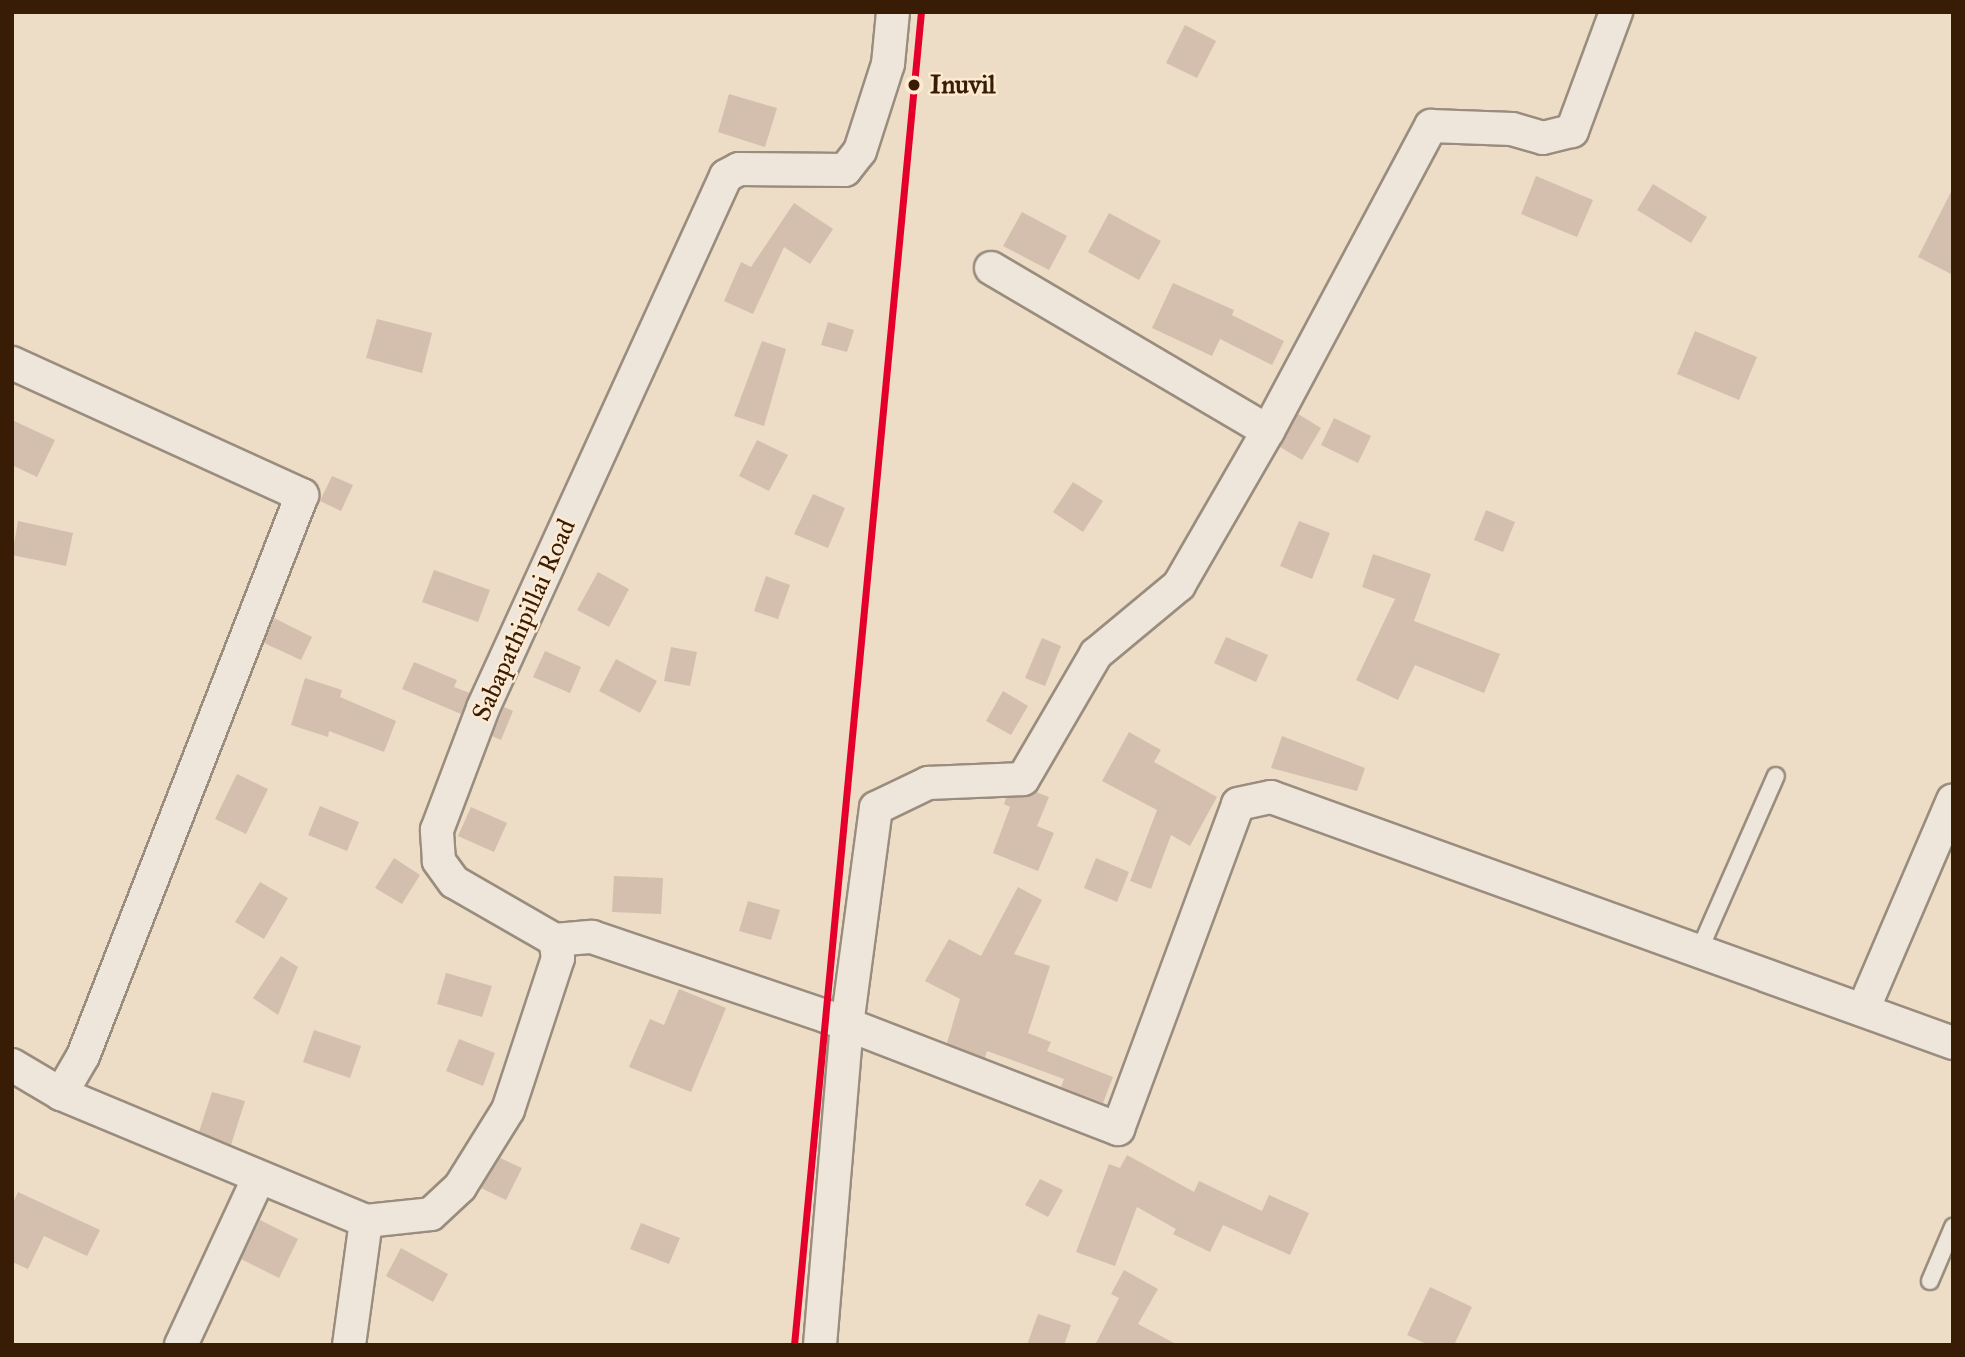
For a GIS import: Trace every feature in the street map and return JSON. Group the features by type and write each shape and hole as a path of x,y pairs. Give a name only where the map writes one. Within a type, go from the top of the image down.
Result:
{"street":[{"name":"Sabapathipillai Road","path":"555,940 454,882 439,861 437,830 483,708 726,176 739,169 845,170 860,151 888,64 893,12"},
{"path":"820,1345 848,1024 876,808 928,783 1023,779 1096,653 1179,585 1268,431 1431,126 1512,128 1543,138 1572,131 1616,12"},
{"path":"991,268 1268,431"},
{"path":"12,363 302,495 83,1056 61,1094"},
{"path":"12,1065 61,1094 366,1221 431,1214 460,1187 508,1110 558,958 555,940 592,937 848,1024 1118,1129 1238,804 1271,797 1953,1043"},
{"path":"1863,1010 1953,800"},
{"path":"181,1345 259,1177"},
{"path":"349,1345 366,1221"}],"lane":[{"path":"1699,951 1776,776"},
{"path":"1930,1281 1953,1227"}],"building":[{"path":"1185,25 1216,41 1197,78 1166,63"},
{"path":"729,94 777,108 765,147 718,132"},
{"path":"1536,176 1593,200 1577,237 1521,214"},
{"path":"1653,184 1707,217 1691,243 1637,210"},
{"path":"1953,188 1953,275 1918,257"},
{"path":"794,203 833,229 810,264 784,247 753,314 724,301 741,262 751,267"},
{"path":"1022,212 1067,236 1049,270 1003,246"},
{"path":"1109,213 1161,241 1139,280 1088,252"},
{"path":"1173,283 1234,310 1232,315 1284,341 1272,365 1220,339 1212,356 1152,328"},
{"path":"377,319 432,333 422,373 366,358"},
{"path":"828,322 854,330 847,352 821,345"},
{"path":"1695,331 1757,357 1739,400 1677,374"},
{"path":"762,341 786,349 764,426 734,416"},
{"path":"1298,414 1321,428 1302,460 1280,447"},
{"path":"1334,418 1371,436 1358,463 1321,445"},
{"path":"12,420 55,440 37,477 12,465"},
{"path":"757,440 788,455 769,491 739,476"},
{"path":"332,476 353,485 341,511 320,501"},
{"path":"1073,482 1103,501 1083,532 1053,512"},
{"path":"813,494 845,508 828,548 794,534"},
{"path":"1486,510 1515,522 1503,552 1474,540"},
{"path":"18,521 73,533 66,566 12,555"},
{"path":"1299,521 1330,533 1312,579 1280,566"},
{"path":"1373,554 1431,574 1414,621 1500,654 1484,693 1415,665 1398,700 1356,680 1395,599 1362,587"},
{"path":"434,570 490,590 478,622 422,602"},
{"path":"598,572 629,589 609,627 577,610"},
{"path":"766,576 790,585 778,619 754,611"},
{"path":"274,618 312,637 301,660 264,643"},
{"path":"1226,637 1268,655 1256,682 1214,663"},
{"path":"1042,638 1061,646 1045,686 1025,678"},
{"path":"671,647 697,652 690,686 664,681"},
{"path":"545,651 581,667 570,693 533,677"},
{"path":"616,659 657,681 640,713 599,691"},
{"path":"414,662 457,680 454,687 470,693 461,714 402,689"},
{"path":"305,678 342,690 340,697 396,721 384,752 329,731 328,737 291,725"},
{"path":"1003,691 1028,706 1011,735 986,721"},
{"path":"504,707 513,711 501,740 492,736"},
{"path":"1129,732 1161,750 1154,762 1217,797 1190,846 1171,835 1151,889 1130,881 1157,810 1102,781"},
{"path":"1282,736 1365,768 1357,791 1271,768"},
{"path":"237,774 268,789 246,834 215,819"},
{"path":"1036,792 1049,797 1037,826 1054,833 1038,871 993,853 1010,807 1004,804 1006,798"},
{"path":"320,806 359,822 347,851 308,835"},
{"path":"471,807 507,823 494,852 458,836"},
{"path":"394,858 420,875 402,904 375,888"},
{"path":"1096,858 1129,872 1117,902 1084,888"},
{"path":"614,876 663,878 661,914 612,912"},
{"path":"260,882 288,898 264,939 235,922"},
{"path":"1018,887 1042,900 1014,954 1050,966 1028,1033 1051,1042 1047,1051 1113,1077 1103,1103 1061,1087 1064,1079 987,1051 985,1058 947,1043 960,999 925,981 949,939 981,956"},
{"path":"748,901 780,910 771,940 739,931"},
{"path":"281,956 298,967 278,1015 253,998"},
{"path":"446,973 492,986 482,1017 437,1004"},
{"path":"679,989 726,1008 691,1092 629,1067 650,1019 664,1025"},
{"path":"314,1030 361,1046 350,1078 303,1062"},
{"path":"459,1039 495,1053 483,1086 446,1071"},
{"path":"212,1092 245,1101 231,1145 199,1132"},
{"path":"1127,1155 1194,1192 1199,1181 1262,1211 1269,1195 1309,1213 1290,1255 1223,1225 1210,1252 1173,1234 1176,1229 1137,1207 1115,1266 1076,1252 1109,1164 1120,1168"},
{"path":"500,1158 522,1168 506,1200 481,1188"},
{"path":"1040,1179 1063,1190 1048,1217 1025,1205"},
{"path":"18,1192 100,1230 87,1256 44,1236 28,1269 12,1262 12,1205"},
{"path":"260,1220 298,1239 279,1278 241,1259"},
{"path":"641,1223 680,1238 669,1264 630,1249"},
{"path":"401,1248 448,1274 433,1302 386,1276"},
{"path":"1124,1270 1158,1289 1138,1324 1178,1345 1095,1345 1119,1298 1111,1294"},
{"path":"1430,1287 1472,1307 1454,1345 1429,1345 1407,1335"},
{"path":"1038,1314 1071,1325 1064,1345 1027,1345"}],"transit line":[{"path":"794,1345 921,12"}],"place":[{"name":"Inuvil","path":"914,85"}]}
